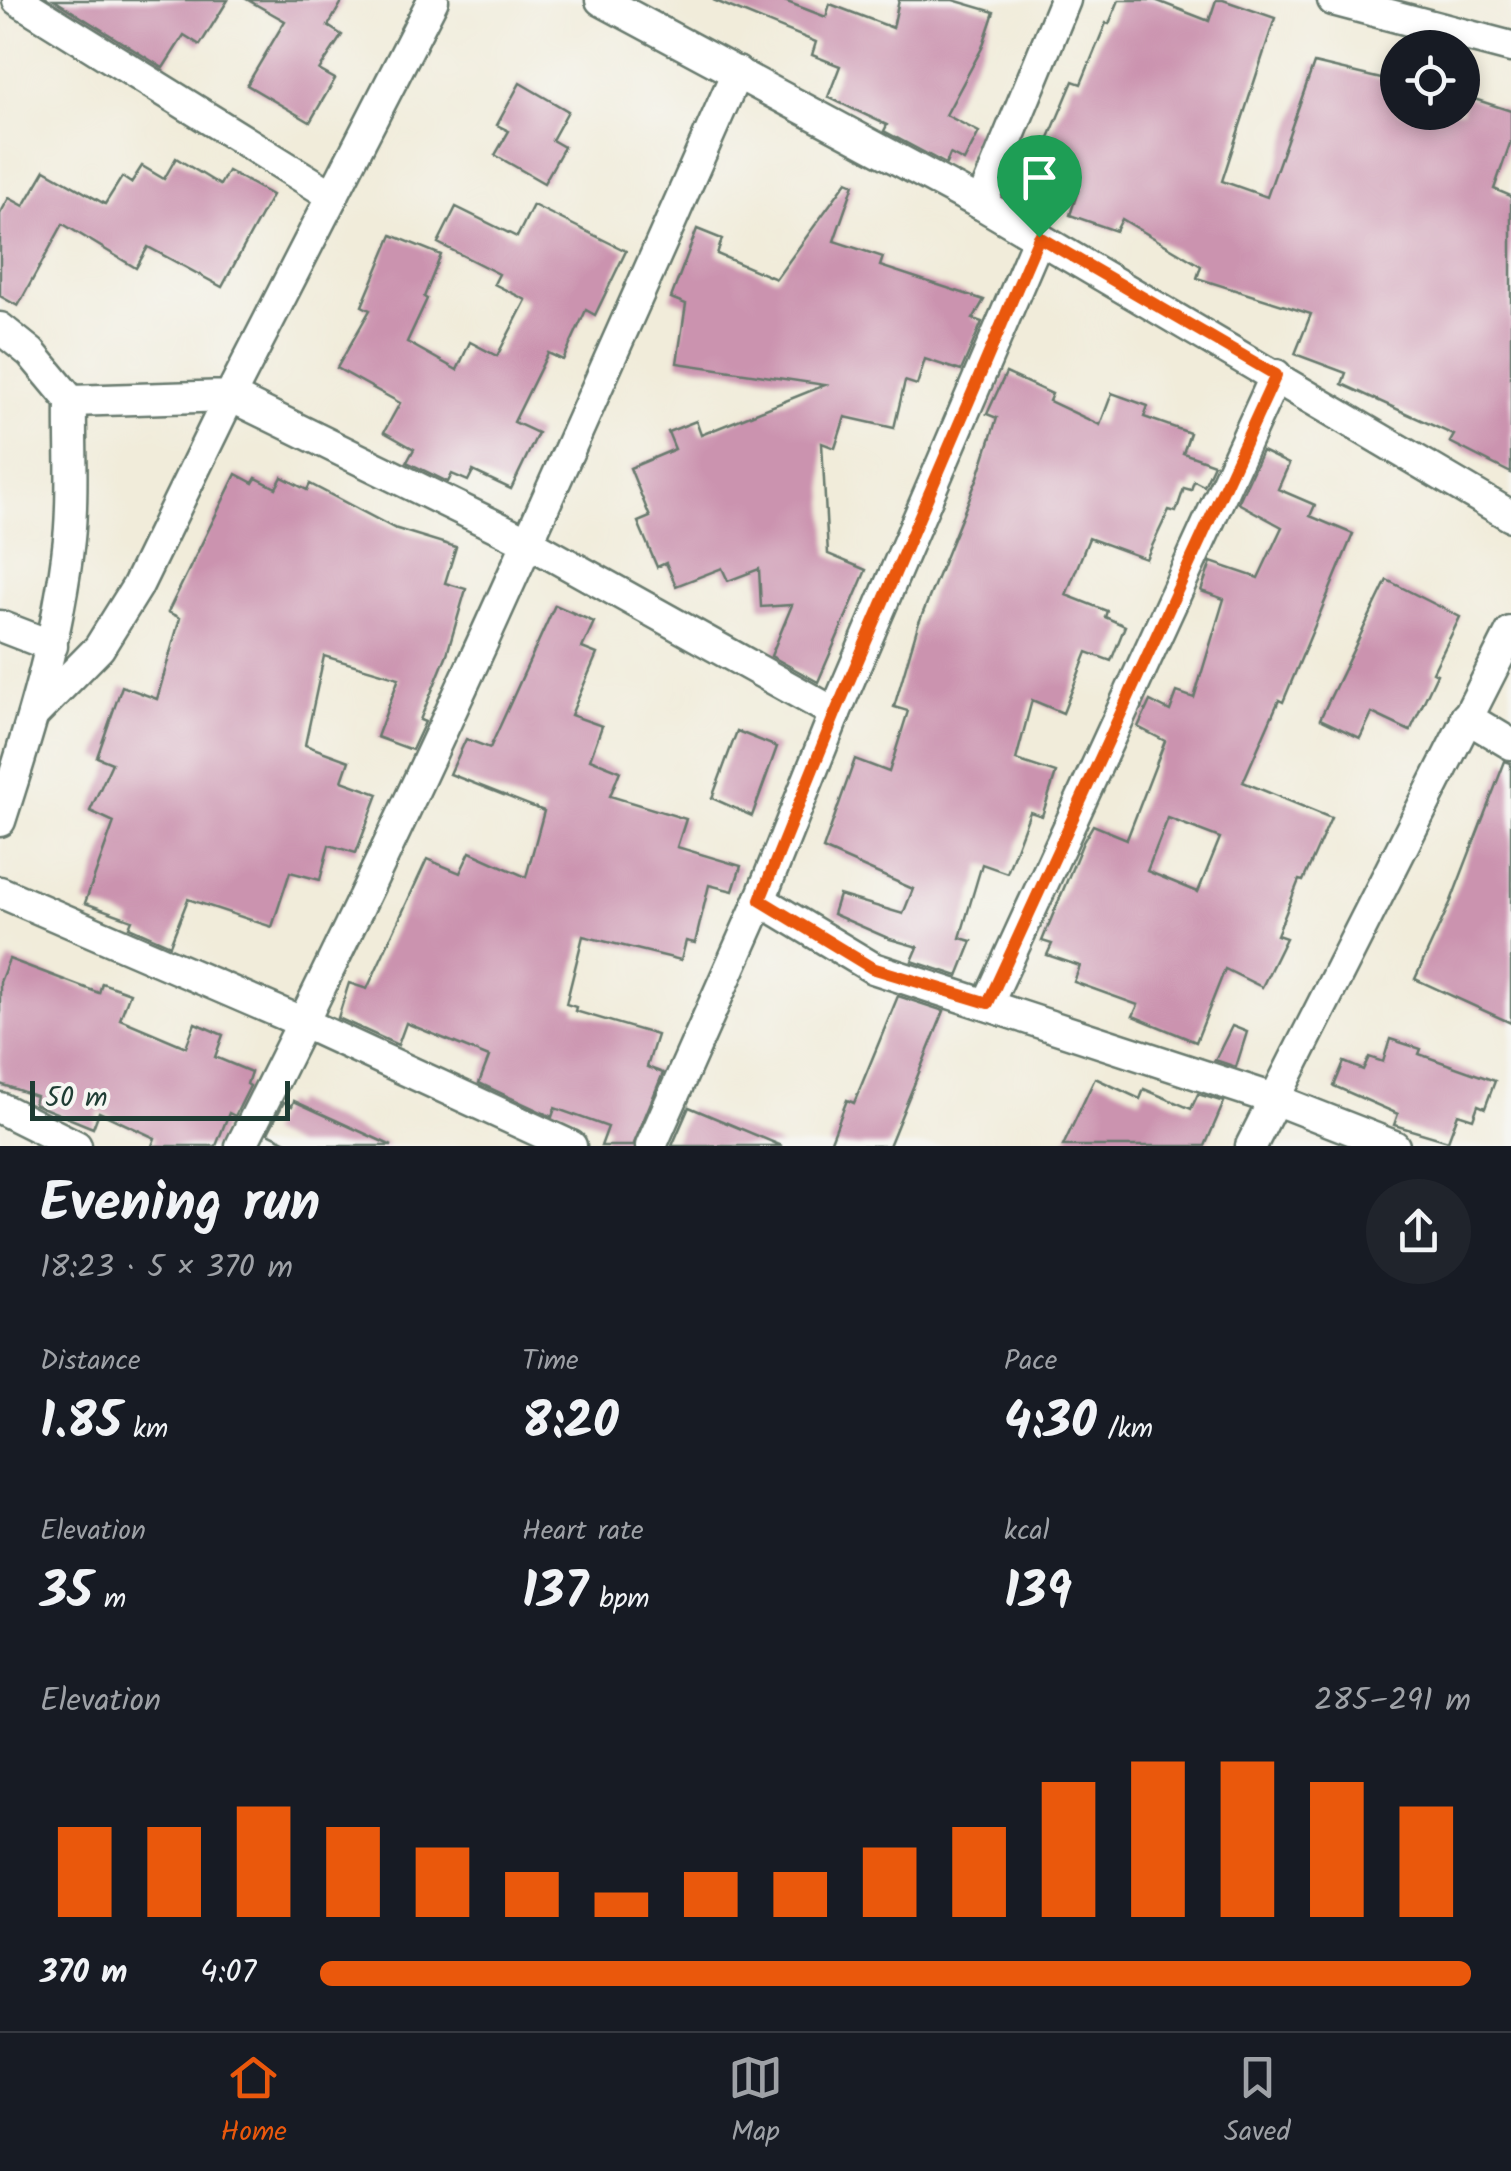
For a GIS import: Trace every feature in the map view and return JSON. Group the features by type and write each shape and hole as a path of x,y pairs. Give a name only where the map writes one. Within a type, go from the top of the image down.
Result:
{"street":[{"path":"18,0 333,196"},
{"path":"34,713 98,648 137,587 433,0"},
{"path":"980,204 1066,0"},
{"path":"1333,0 1511,48"},
{"path":"613,3 1039,237 1511,516"},
{"path":"240,1146 304,1023 528,542 737,72"},
{"path":"651,1146 760,900 835,714 1039,237"},
{"path":"0,328 31,352 71,400 69,536 52,646 0,821"},
{"path":"988,1003 1276,375"},
{"path":"71,400 230,396 528,542 835,714"},
{"path":"0,626 52,646"},
{"path":"1251,1146 1511,632"},
{"path":"1466,717 1511,744"},
{"path":"0,892 304,1023 571,1146"},
{"path":"760,900 872,968 1274,1098 1394,1146"},
{"path":"0,1108 76,1146"}],"building":[{"path":"54,0 228,0 200,45 184,35 163,68"},
{"path":"248,0 343,0 328,26 342,35 319,70 335,79 310,122 247,85 285,21"},
{"path":"713,0 782,0 826,17 830,4 893,28 899,0 953,0 994,12 982,48 946,115 979,132 964,161 950,154 946,164 884,131 887,125 828,97 840,66 812,55 816,42"},
{"path":"1119,0 1155,0 1209,21 1216,0 1223,0 1275,18 1222,181 1267,197 1314,63 1380,79 1380,130 1480,130 1480,101 1511,111 1511,141 1494,189 1511,196 1511,473 1450,442 1454,435 1342,384 1346,373 1295,354 1311,314 1197,278 1201,266 1122,219 1116,231 1070,215 1078,191 1034,173 1073,81 1081,84 1106,23 1109,24"},
{"path":"520,83 568,111 552,140 564,147 544,183 495,155 509,131 497,125"},
{"path":"176,158 220,185 228,171 272,195 222,287 148,247 136,268 63,224 18,306 0,296 0,214 9,198 24,206 45,170 105,204 122,177 131,183 142,166 164,179"},
{"path":"847,181 854,184 834,241 883,257 880,266 984,300 973,319 982,322 961,371 925,359 917,385 905,381 894,428 845,417 835,448 822,443 828,554 866,570 818,682 771,656 792,605 761,607 759,569 728,581 722,568 676,586 666,563 657,567 638,522 650,517 630,468 675,449 668,432 696,421 701,435 825,385 677,363 686,304 671,298 697,229 722,239 717,254 776,279"},
{"path":"533,205 626,251 595,315 586,310 563,360 548,353 514,422 538,433 511,489 473,471 468,481 452,474 448,482 407,462 414,449 384,432 400,403 337,368 370,310 362,306 392,235 441,255 407,342 457,370 470,342 497,356 526,300 494,284 499,274 438,243 456,207 517,237"},
{"path":"1006,373 1052,394 1049,401 1100,425 1112,393 1148,406 1144,417 1190,433 1183,453 1214,464 1204,486 1194,481 1191,490 1184,488 1176,512 1169,510 1146,559 1089,538 1066,595 1107,611 1105,617 1125,626 1111,661 1087,652 1063,713 1032,700 1016,760 1056,773 1042,816 1030,812 1007,873 982,864 960,938 972,941 958,976 912,961 918,947 833,914 839,895 903,914 913,889 823,849 855,759 889,772 908,711 894,707 918,625 978,477 997,418 987,414"},
{"path":"1262,451 1289,464 1278,489 1315,505 1310,516 1353,534 1283,702 1279,700 1243,782 1331,818 1303,881 1299,880 1277,935 1286,938 1262,987 1225,969 1196,1042 1133,1016 1138,1005 1074,982 1080,966 1047,955 1052,944 1042,941 1093,825 1127,839 1165,741 1138,727 1150,701 1170,711 1177,692 1194,698 1224,599 1201,591 1211,562 1258,578 1282,527 1238,503","holes":["1168,818 1220,838 1198,892 1147,871"]},
{"path":"236,474 276,488 282,477 307,490 310,484 394,528 456,547 445,583 466,589 447,654 420,720 425,722 412,750 377,737 399,678 324,656 305,745 349,761 342,781 378,794 356,853 329,845 320,880 290,872 272,927 188,899 170,945 129,927 132,920 85,903 114,822 90,811 112,763 97,757 122,686 157,699 180,618 168,612"},
{"path":"1387,580 1460,617 1410,731 1372,713 1360,738 1320,719"},
{"path":"555,605 594,622 582,648 597,654 571,715 602,726 590,759 620,771 610,796 686,819 677,847 741,866 733,891 709,885 695,943 686,941 681,960 583,936 566,1004 576,1007 575,1011 657,1035 647,1067 663,1073 633,1146 601,1146 608,1127 555,1108 552,1117 479,1083 489,1057 406,1023 398,1045 338,1018 349,983 367,989 427,859 460,873 470,852 526,877 544,811 450,774 466,739 490,748"},
{"path":"737,731 777,747 752,816 712,798"},
{"path":"1505,761 1511,763 1511,1023 1415,979 1451,901"},
{"path":"9,959 99,993 102,983 130,993 120,1019 186,1047 195,1023 223,1035 215,1057 251,1072 247,1084 250,1086 235,1116 229,1113 216,1146 152,1146 155,1138 99,1112 93,1128 34,1104 36,1096 0,1084 0,982"},
{"path":"898,996 944,1011 889,1146 829,1146 847,1100 854,1103"},
{"path":"1232,1026 1247,1032 1236,1067 1215,1060"},
{"path":"1390,1039 1421,1049 1419,1054 1495,1081 1485,1108 1478,1105 1473,1119 1458,1114 1448,1141 1394,1125 1398,1114 1334,1086 1344,1062 1363,1070 1369,1057 1383,1062"},
{"path":"1095,1078 1140,1099 1144,1089 1191,1109 1198,1094 1224,1102 1205,1146 1063,1146"},
{"path":"294,1101 392,1146 295,1146 268,1133 284,1102 292,1106"},
{"path":"689,1107 782,1146 672,1146"}],"route":[{"path":"1039,237 1276,375 988,1003 872,968 760,900 835,714 1039,237"}]}
